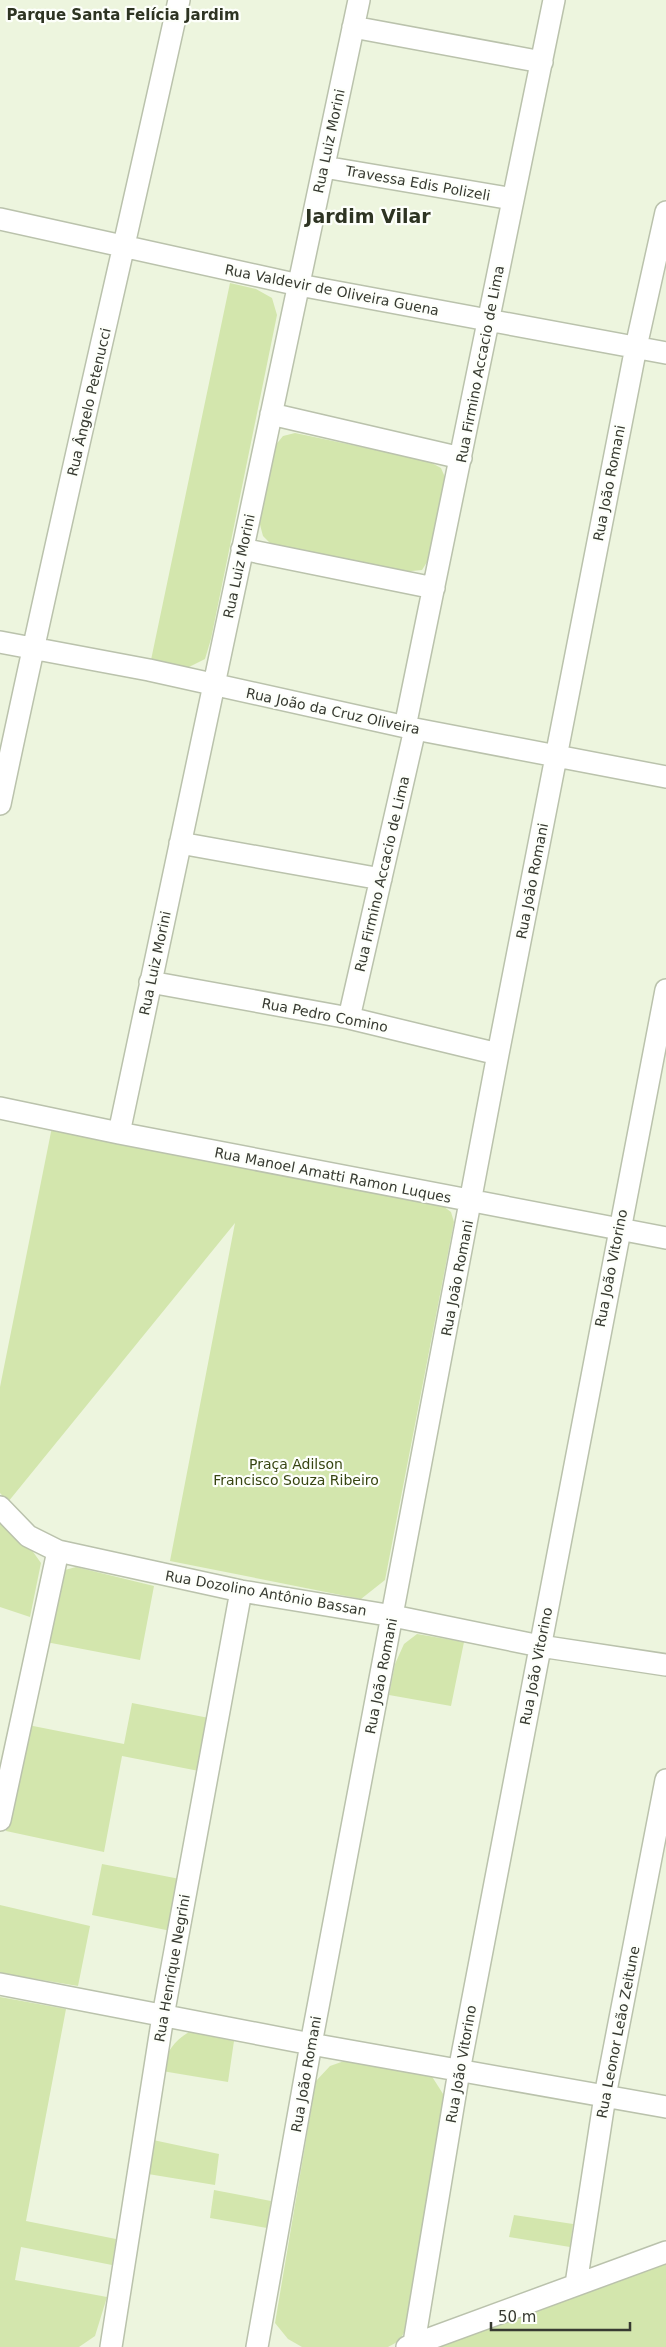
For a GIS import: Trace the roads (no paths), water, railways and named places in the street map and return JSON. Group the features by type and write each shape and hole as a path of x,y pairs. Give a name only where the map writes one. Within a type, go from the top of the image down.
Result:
{"street":[{"name":"Rua Ângelo Petenucci","path":"0,804 32,648 125,248 179,0"},
{"name":"Rua Luiz Morini","path":"118,1133 359,0"},
{"name":"Rua Firmino Accacio de Lima","path":"349,1018 381,880 434,588 554,0"},
{"path":"353,27 542,62"},
{"name":"Travessa Edis Polizeli","path":"324,167 513,199"},
{"name":"Rua João Romani","path":"257,2347 311,2044 498,1054 636,347 666,212"},
{"name":"Rua Valdevir de Oliveira Guena","path":"0,219 299,285 666,353"},
{"path":"271,414 461,458"},
{"path":"242,549 434,588"},
{"name":"Rua João da Cruz Oliveira","path":"0,642 214,684 410,728 666,776"},
{"path":"180,843 381,880"},
{"name":"Rua Pedro Comino","path":"150,982 349,1018 498,1054"},
{"name":"Rua João Vitorino","path":"410,2345 459,2071 666,990"},
{"name":"Rua Manoel Amatti Ramon Luques","path":"0,1108 118,1133 666,1238"},
{"name":"Rua Dozolino Antônio Bassan","path":"0,1507 28,1536 58,1550 241,1591 392,1616 540,1646 666,1665"},
{"path":"0,1820 58,1550"},
{"name":"Rua Henrique Negrini","path":"111,2347 163,2016 241,1591"},
{"name":"Rua Leonor Leão Zeitune","path":"576,2284 605,2096 666,1780"},
{"path":"0,1984 311,2044 666,2107"},
{"path":"410,2345 666,2252"}],"district":[{"name":"Parque Santa Felícia Jardim","path":"123,15"},
{"name":"Jardim Vilar","path":"368,216"}],"park label":[{"name":"Praça Adilson Francisco Souza Ribeiro","path":"296,1472"}]}
